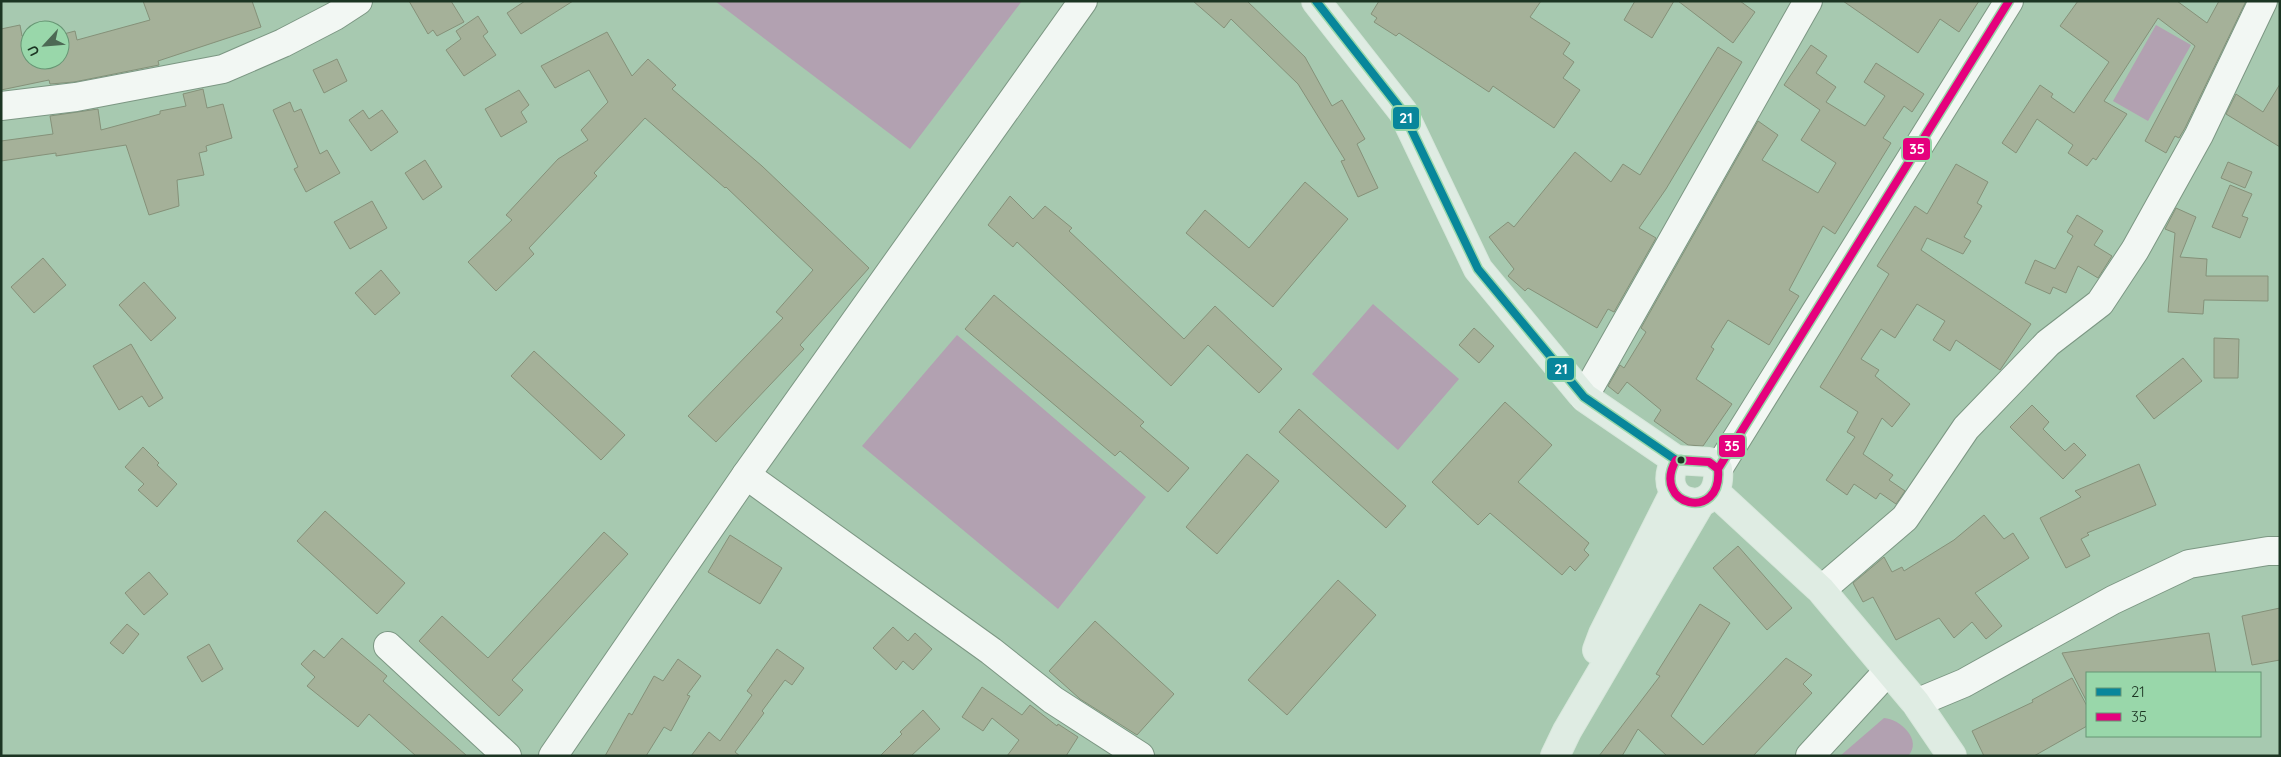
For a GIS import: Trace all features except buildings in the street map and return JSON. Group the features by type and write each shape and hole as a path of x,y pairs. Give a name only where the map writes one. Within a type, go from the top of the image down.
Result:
{"main road":[{"path":"1316,1 1403,112 1478,269 1584,397 1676,460 1711,481 1820,590 1916,703 1952,756"},
{"path":"1676,460 1670,470 1669,482 1674,493 1682,500 1691,503 1711,481"},
{"path":"1555,756 1567,731 1711,481"},
{"path":"1567,731 1603,634 1674,493"}],"street":[{"path":"1,106 76,97 223,69 282,43 335,16 358,1"},
{"path":"553,756 746,475 1083,1"},
{"path":"1584,397 1808,1"},
{"path":"1711,481 1990,1"},
{"path":"1711,481 2009,1"},
{"path":"1820,590 1905,518 1966,428 2048,343 2100,303 2135,250 2199,135 2263,1"},
{"path":"746,475 991,651 1053,700 1140,756"},
{"path":"1916,703 1964,683 2113,600 2189,564 2268,551 2280,551"},
{"path":"388,646 507,756"},
{"path":"1810,756 1888,672"}],"shaded area":[{"path":"715,1 1022,1 910,149"},
{"path":"2156,25 2191,45 2148,121 2113,101"},
{"path":"1373,304 1459,379 1398,450 1312,374"},
{"path":"957,335 1146,497 1058,609 862,446"},
{"path":"1884,718 1897,722 1908,731 1913,743 1912,750 1908,756 1840,756"}],"transit line":[{"name":"21","path":"1316,1 1403,112 1478,269 1584,397 1676,460"},
{"name":"35","path":"1718,469 1709,462 1676,460 1671,476 1672,488 1679,497 1689,502 1700,502 1710,497 1717,486 1718,469 2009,1"}]}
